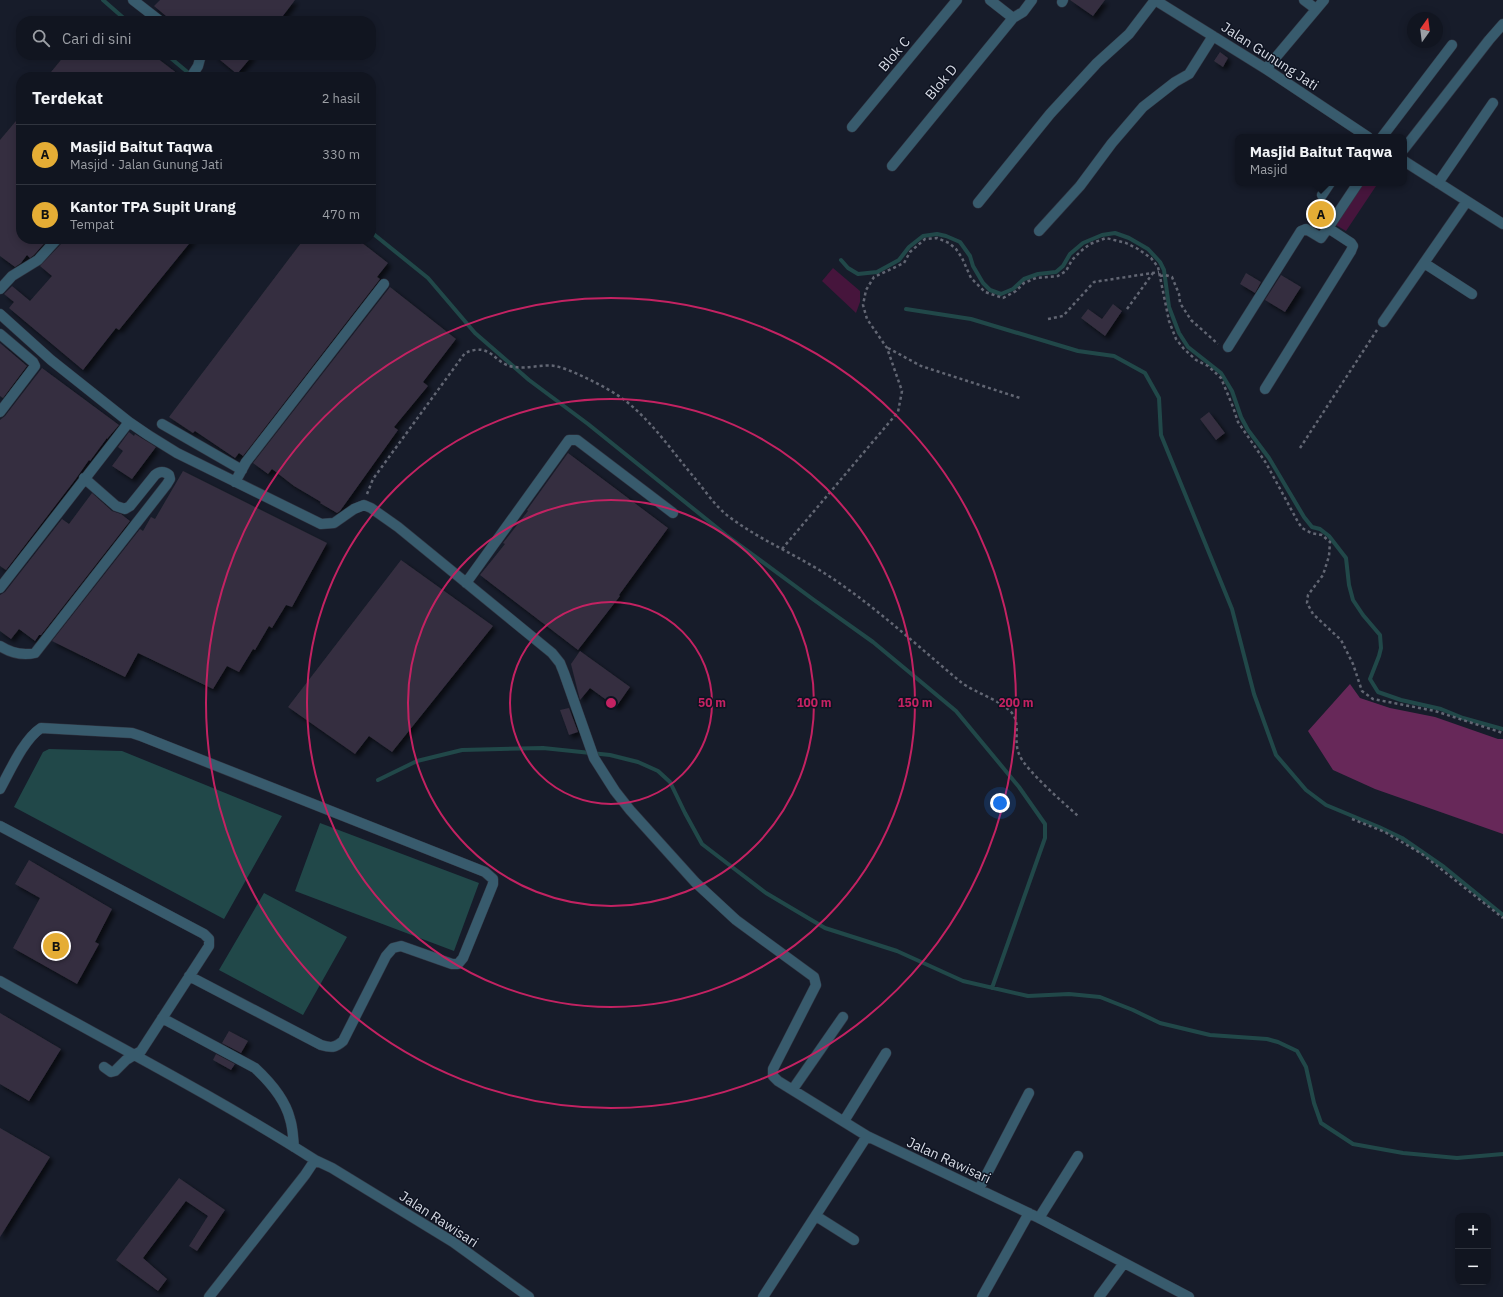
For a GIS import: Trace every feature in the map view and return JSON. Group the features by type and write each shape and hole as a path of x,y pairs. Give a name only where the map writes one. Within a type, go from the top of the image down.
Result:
{"street":[{"path":"133,0 146,4 156,16"},
{"name":"Blok C","path":"852,127 957,0"},
{"path":"990,0 1013,18"},
{"name":"Blok D","path":"892,166 1013,18 1023,12 1032,0"},
{"path":"978,203 1055,108 1097,63 1125,39 1155,0"},
{"name":"Jalan Gunung Jati","path":"1155,0 1266,69 1361,134"},
{"path":"1304,0 1316,9"},
{"path":"1266,69 1324,0"},
{"path":"1407,144 1503,24"},
{"path":"1039,231 1080,186 1112,143 1143,107 1175,82 1189,74 1213,36"},
{"path":"1384,134 1452,45"},
{"path":"195,72 200,60"},
{"path":"1438,183 1493,103"},
{"path":"1407,163 1503,224"},
{"path":"1322,195 1328,186"},
{"path":"1228,347 1301,231 1306,229 1321,238 1356,186"},
{"path":"1383,322 1467,201"},
{"path":"1265,388 1353,246 1351,243 1328,228"},
{"path":"0,289 12,276 38,260 52,244"},
{"path":"1424,263 1472,294"},
{"path":"235,482 246,462 384,284"},
{"path":"0,314 51,360 129,422 177,453 321,524 334,523 354,509 364,505 371,508 398,527 466,583 569,440 577,440 673,513"},
{"path":"0,334 33,362 35,366 0,412"},
{"path":"0,588 129,422"},
{"path":"162,424 242,470"},
{"path":"0,646 7,651 24,655 35,653 170,479 169,475 164,472 159,472 130,506 125,509 116,506 84,478"},
{"name":"Jalan Rawisari","path":"466,583 552,653 560,663 594,758 615,791 630,810 695,882 736,920 814,977 816,985 814,990 773,1068 773,1076 778,1081 867,1136 1029,1212 1189,1297"},
{"path":"0,789 27,741 33,733 41,728 132,733 485,872 492,879 493,884 463,958 458,964 452,964 400,946 393,948 386,956 343,1041 337,1046 330,1048 321,1045 189,976"},
{"path":"0,826 204,934 209,940 209,946 201,960 189,976 141,1051 126,1060 115,1071 111,1072 104,1068"},
{"name":"Jalan Rawisari","path":"0,981 86,1030 134,1054 315,1160 332,1168 453,1242 529,1297"},
{"path":"793,1089 843,1017"},
{"path":"162,1018 255,1068 279,1096 290,1118 294,1147"},
{"path":"844,1121 886,1053"},
{"path":"979,1189 1029,1093"},
{"path":"763,1297 867,1136"},
{"path":"1039,1218 1078,1156"},
{"path":"209,1297 305,1175 315,1160"},
{"path":"982,1297 1029,1212"},
{"path":"816,1216 854,1240"},
{"path":"1099,1297 1124,1263"}],"path":[{"path":"782,549 898,412 902,391 887,348 867,319 863,305 866,290 874,278 904,263 910,252 924,239 937,238 949,243 956,249 971,278 984,292 1003,298 1016,291 1024,283 1036,278 1058,276 1066,271 1072,260 1090,244 1106,238 1126,243 1151,258 1158,267 1169,321 1176,339 1196,360 1208,366 1221,378 1238,422 1266,463 1302,528 1311,533 1322,535 1330,542 1329,556 1323,575 1308,595 1307,603 1313,614 1342,640 1353,664 1362,691 1373,699 1435,711 1503,733"},
{"path":"1127,309 1153,272"},
{"path":"1048,319 1062,316 1094,282 1159,272"},
{"path":"1161,276 1165,275 1172,277 1179,294 1180,303 1191,320 1223,349 1228,347"},
{"path":"1300,448 1383,322"},
{"path":"887,348 921,366 1020,398"},
{"path":"364,505 373,479 465,353 474,349 483,349 494,354 509,366 516,368 554,366 568,370 601,385 627,402 650,424 713,501 727,515 748,530 821,572 868,605 970,689 1012,712 1017,722 1016,745 1019,756 1033,773 1078,816"},
{"path":"1352,819 1385,832 1422,854 1503,918"}],"shaded area":[{"path":"1361,186 1376,186 1346,231 1336,225 1336,222"},
{"path":"833,268 860,291 860,302 856,313 822,281"},
{"path":"1350,684 1360,698 1390,708 1435,717 1498,739 1503,739 1503,834 1375,789 1333,770 1308,731"},
{"path":"49,749 122,751 282,816 224,919 14,807 43,752"},
{"path":"320,823 479,883 454,951 295,891"},
{"path":"264,893 347,937 303,1015 219,970"}],"building":[{"path":"160,0 295,0 283,16 166,16 154,6"},
{"path":"1070,0 1105,0 1093,16"},
{"path":"1220,52 1228,58 1223,67 1214,61"},
{"path":"61,60 160,60 175,72 51,72"},
{"path":"220,60 249,60 239,72 235,72"},
{"path":"16,121 16,244 44,244 34,255 30,258 27,255 21,263 15,267 0,256 0,140"},
{"path":"1318,200 1333,208 1321,227 1306,218"},
{"path":"61,244 189,244 119,330 116,328 83,370 9,308 14,302 4,294 12,286 30,301 52,276 40,266"},
{"path":"300,244 363,244 388,263 377,277 380,279 243,456 239,453 235,458 195,431 193,433 169,417"},
{"path":"1246,273 1261,282 1255,293 1240,284"},
{"path":"1281,275 1301,287 1285,312 1265,300"},
{"path":"390,287 456,339 423,382 428,386 394,427 398,430 340,511 337,513 294,486 272,469 268,474 253,463"},
{"path":"1113,304 1122,311 1105,336 1081,318 1088,309 1102,319"},
{"path":"0,343 27,366 3,398 0,396"},
{"path":"42,368 119,425 90,461 89,460 6,570 0,566 0,420 5,416"},
{"path":"1209,412 1225,433 1216,440 1200,419"},
{"path":"129,432 156,447 132,479 112,466 123,451 118,447"},
{"path":"568,453 668,528 619,595 620,596 578,650 480,575 505,544 503,543 528,511 527,510"},
{"path":"183,471 327,543 292,607 286,605 272,628 269,626 255,650 253,649 239,672 227,666 213,689 138,653 125,677 52,641 140,529 143,531 151,517 155,519"},
{"path":"92,493 112,511 121,514 130,521 35,641 19,629 11,639 0,631 0,595 5,592 62,519 69,524"},
{"path":"401,560 493,626 392,752 369,736 355,754 288,707"},
{"path":"580,651 630,687 616,707 590,688 580,700 571,664"},
{"path":"569,708 578,732 569,735 560,710"},
{"path":"29,860 112,909 95,942 99,944 77,984 13,948 40,898 15,884"},
{"path":"0,1013 61,1049 29,1101 0,1084"},
{"path":"229,1031 248,1041 241,1053 222,1043"},
{"path":"216,1054 235,1064 231,1070 213,1060"},
{"path":"0,1128 50,1157 0,1237"},
{"path":"179,1178 225,1210 197,1251 189,1246 208,1216 186,1201 143,1258 167,1279 158,1291 116,1260"}],"waterway":[{"path":"103,0 121,16"},
{"path":"173,60 187,72"},
{"path":"841,260 848,268 858,274 877,272 899,260 909,247 923,236 937,234 960,242 970,256 973,266 983,283 990,290 1001,294 1013,289 1024,279 1038,274 1056,272 1063,266 1070,254 1083,243 1102,235 1115,233 1129,238 1148,249 1160,262 1164,270 1169,307 1179,333 1188,347 1221,373 1232,391 1241,417 1248,430 1269,458 1304,517 1312,527 1320,529 1329,536 1346,558 1349,585 1353,600 1363,615 1380,635 1381,648 1370,679 1378,692 1401,700 1441,709 1463,718 1503,729"},
{"path":"376,236 428,278 475,333 529,380 588,424 726,535 873,642 956,711 1019,787 1045,824 1045,838 992,988"},
{"path":"906,309 971,319 1078,351 1114,356 1145,373 1159,398 1161,435 1232,609 1254,694 1276,755 1306,790 1326,805 1402,838 1444,867 1503,915"},
{"path":"378,780 417,761 462,750 543,748 610,755 638,762 658,771 670,782 702,844 766,893 825,928 897,951 963,981 1028,996 1069,994 1100,997 1160,1023 1210,1035 1267,1039 1278,1042 1297,1051 1306,1067 1314,1103 1321,1123 1353,1144 1403,1153 1457,1158 1503,1154"}],"place":[{"name":"Masjid Baitut Taqwa","path":"1321,214"},
{"name":"Kantor TPA Supit Urang","path":"56,946"}]}
